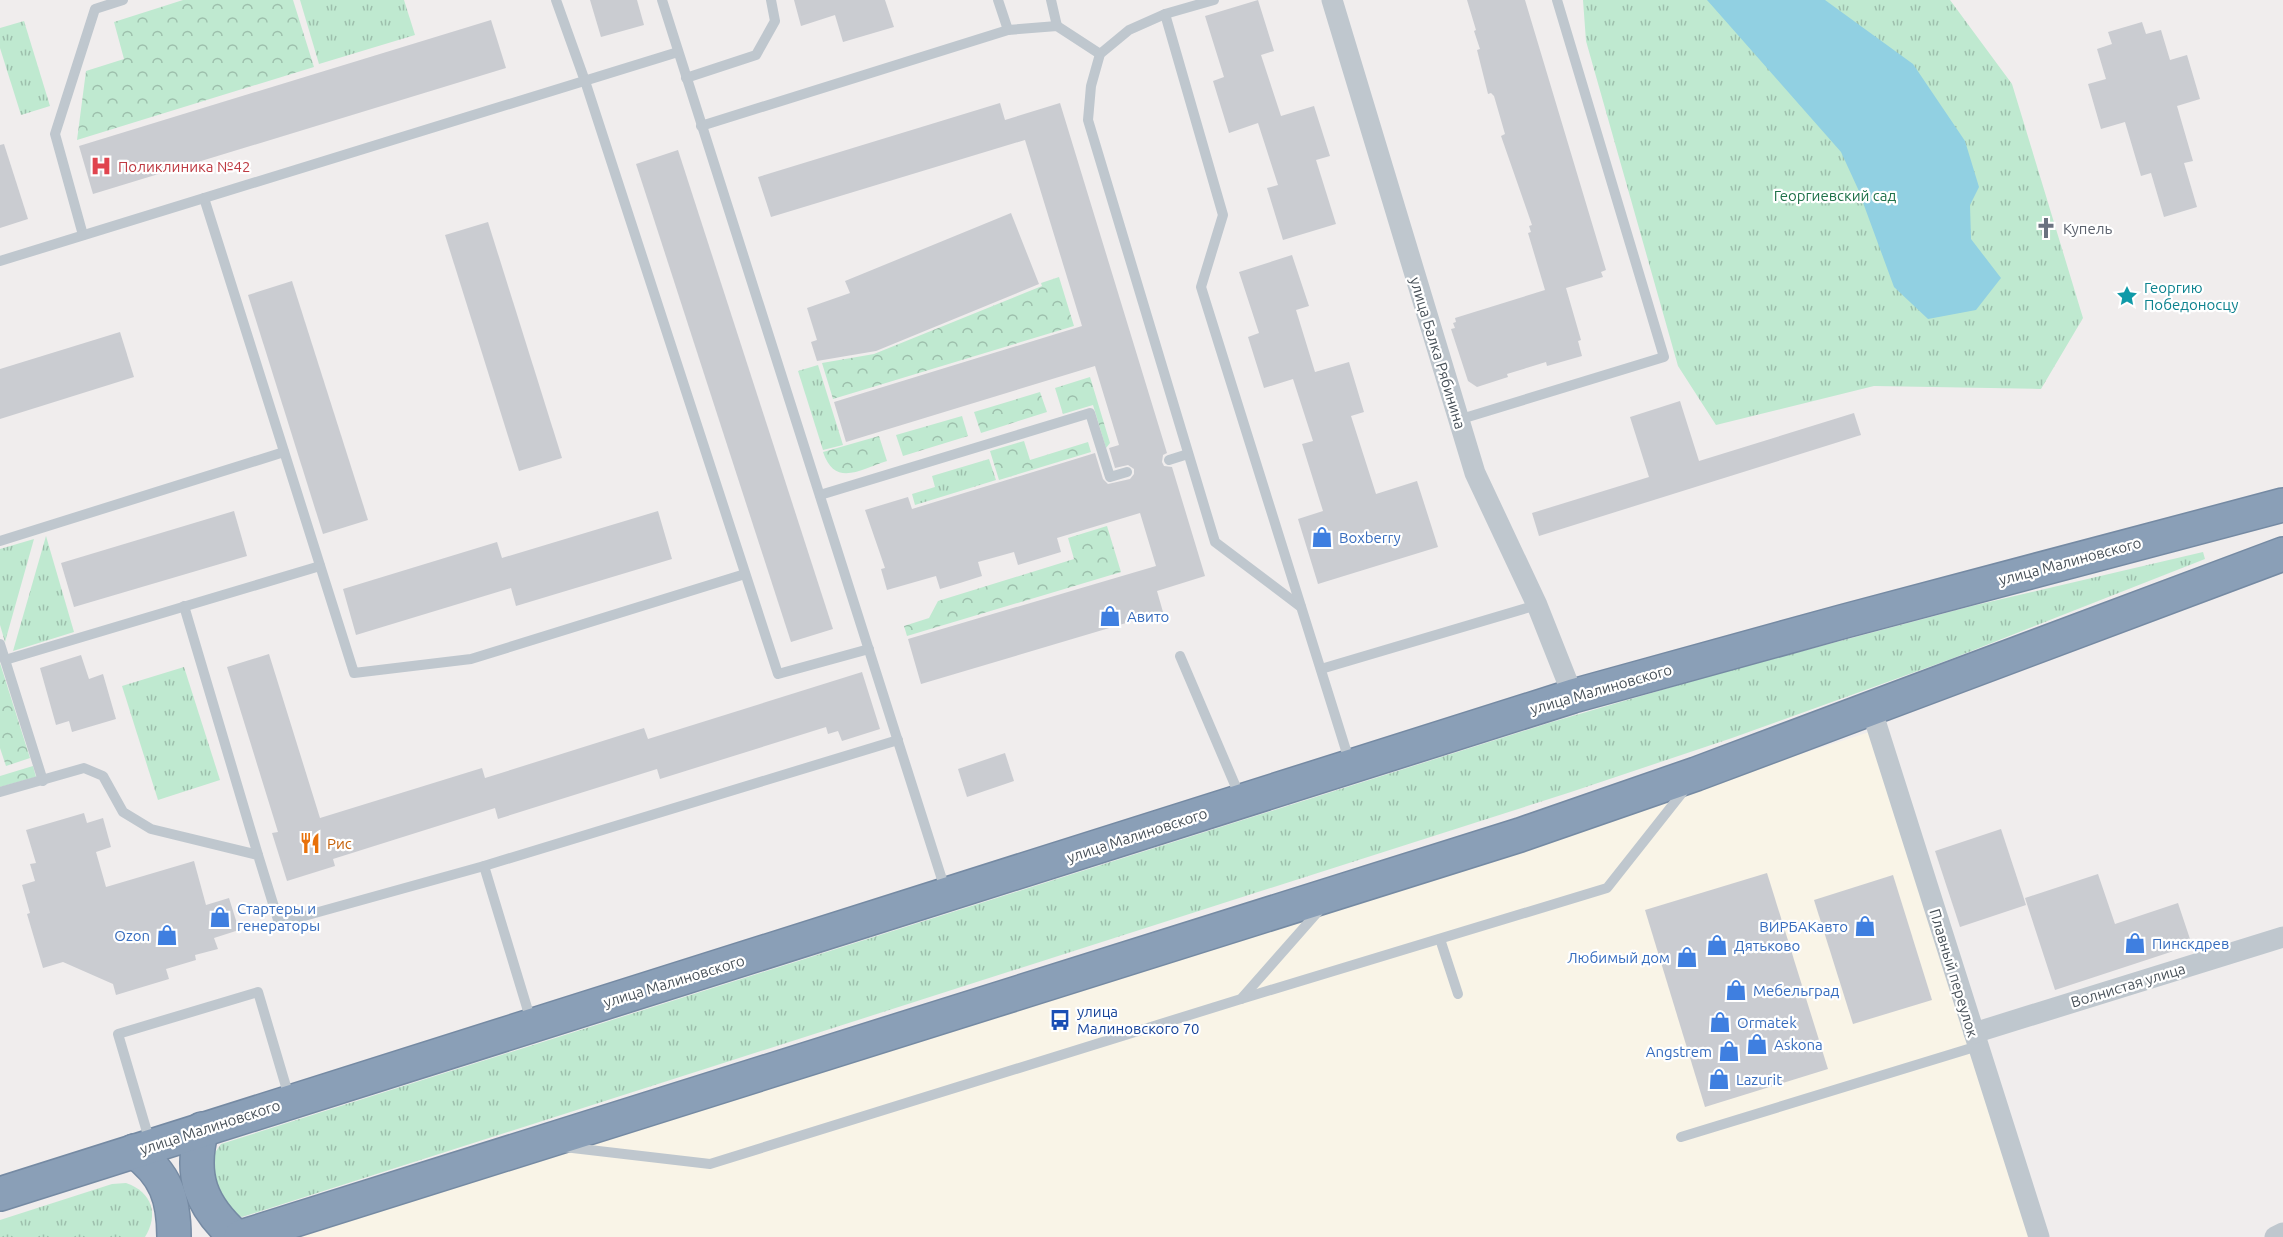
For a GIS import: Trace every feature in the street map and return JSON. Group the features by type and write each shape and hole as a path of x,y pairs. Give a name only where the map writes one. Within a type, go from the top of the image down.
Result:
{"highway":[{"name":"улица Малиновского","path":"0,1194 1574,696 1856,618 2283,505"},
{"path":"202,1129 197,1147 196,1169 200,1188 207,1205 220,1223 238,1237 1520,835 1696,774 2283,554"},
{"path":"143,1148 162,1180 170,1199 174,1218 174,1237"}],"street":[{"name":"улица Балка Рябинина","path":"1332,0 1474,473 1537,605 1574,696"},
{"name":"Плавный переулок","path":"1871,708 2039,1237"},
{"name":"Волнистая улица","path":"1976,1040 2283,937"},
{"path":"2275,1237 2283,1233"}],"lane":[{"path":"83,235 55,134 94,9 123,0"},
{"path":"556,0 585,81 778,674 869,649"},
{"path":"662,0 947,895"},
{"path":"686,78 756,55 776,21 771,0"},
{"path":"998,0 1008,30"},
{"path":"1051,0 1058,26"},
{"path":"1214,0 1165,14 1129,30 1100,54 1091,86 1088,120 1215,542 1301,607"},
{"path":"1458,420 1664,357 1557,0"},
{"path":"1165,14 1223,215 1201,287 1352,767"},
{"path":"701,126 1008,30 1058,26 1100,54"},
{"path":"0,261 678,52"},
{"path":"204,198 354,674 471,659 745,574"},
{"path":"820,495 1090,413 1110,477 1127,472"},
{"path":"0,541 284,452"},
{"path":"1169,460 1188,454"},
{"path":"5,660 320,566"},
{"path":"1321,669 1537,605"},
{"path":"184,606 279,923 484,866 898,740"},
{"path":"0,644 43,781"},
{"path":"1180,656 1242,802"},
{"path":"0,792 84,768 103,776 123,812 151,829 258,855"},
{"path":"536,1144 710,1164 1607,888 1696,774"},
{"path":"484,866 532,1025"},
{"path":"1241,999 1336,892"},
{"path":"1440,939 1458,994"},
{"path":"143,1148 118,1034 258,992 291,1101"},
{"path":"1681,1137 1976,1040"}],"shaded area":[{"path":"1882,728 2038,1237 287,1237"}],"green space":[{"path":"183,0 293,0 314,67 77,140 86,71 124,59 114,22"},
{"path":"300,0 404,0 415,35 319,64"},
{"name":"Георгиевский сад","path":"1583,0 1950,0 2012,84 2083,318 2041,389 1874,386 1716,425 1678,366 1586,41"},
{"path":"24,21 50,106 21,115 0,48 0,28"},
{"path":"1059,277 1074,326 833,399 822,363 874,354"},
{"path":"818,365 843,445 823,450 798,371"},
{"path":"1090,377 1110,443 1106,448 1093,405 1063,414 1055,388"},
{"path":"1040,392 1047,412 981,433 974,412"},
{"path":"962,416 968,436 903,456 896,435"},
{"path":"879,436 887,461 858,471 842,473 834,470 823,452"},
{"path":"1024,441 1030,460 1088,442 1091,452 999,480 990,451"},
{"path":"989,459 996,480 915,505 912,494 935,487 932,476"},
{"path":"1107,526 1121,572 907,636 904,626 929,618 938,601 1074,559 1068,538"},
{"path":"46,536 74,632 13,651"},
{"path":"34,539 5,642 0,625 0,549"},
{"path":"2203,552 2205,559 1951,659 1732,738 1571,792 242,1217 229,1211 210,1170 212,1157 221,1144 1552,722 1720,673 1972,606"},
{"path":"0,663 30,758 6,766 0,748"},
{"path":"184,667 220,780 158,800 122,686"},
{"path":"33,766 36,777 0,787 0,776"},
{"path":"126,1183 142,1192 150,1205 152,1220 145,1237 0,1237 0,1220 112,1184"}],"water":[{"path":"1707,0 1825,0 1913,64 1965,141 1979,187 1970,205 1971,239 2001,278 1976,310 1928,319 1894,287 1858,189 1841,152"}],"building":[{"path":"590,0 637,0 644,25 601,37"},
{"path":"794,0 885,0 894,27 843,42 835,15 801,26"},
{"path":"1258,0 1274,51 1261,55 1281,116 1314,106 1330,156 1316,160 1336,224 1283,240 1267,188 1278,185 1258,123 1229,133 1213,81 1224,77 1205,16"},
{"path":"1467,0 1525,0 1606,270 1601,272 1603,277 1566,288 1581,340 1578,341 1582,356 1547,366 1546,362 1507,374 1508,377 1477,387 1468,381 1451,329 1455,328 1453,323 1456,322 1455,318 1545,290 1528,233 1531,232 1529,226 1532,225 1501,136 1505,134 1494,96 1491,93 1488,94 1477,50 1480,49 1474,31 1476,30"},
{"path":"491,20 506,68 93,194 79,146"},
{"path":"2142,22 2146,34 2161,30 2170,60 2187,55 2200,99 2177,106 2193,161 2184,163 2197,207 2164,217 2151,173 2141,176 2125,122 2101,129 2088,84 2106,79 2097,49 2112,44 2108,32"},
{"path":"1000,103 1005,120 1060,103 1167,453 1163,455 1162,462 1164,466 1172,467 1205,576 1157,591 1163,612 921,684 908,639 1156,566 1140,513 1057,538 1061,552 1018,565 1014,552 978,562 982,576 960,583 940,589 936,576 887,590 881,569 885,568 865,510 908,497 912,509 1095,453 1103,479 1108,484 1130,479 1134,474 1134,469 1128,465 1115,468 1109,448 1119,445 1095,366 846,442 834,402 1082,326 1025,140 771,217 758,177"},
{"path":"4,144 28,219 0,228 0,145"},
{"path":"678,150 833,629 791,642 636,164"},
{"path":"1011,213 1039,284 876,351 817,361 811,342 817,340 807,308 850,293 845,281"},
{"path":"488,222 562,458 519,471 445,235"},
{"path":"1292,255 1309,306 1296,310 1315,372 1349,362 1364,412 1351,416 1376,494 1417,481 1438,547 1318,584 1298,519 1323,511 1302,444 1313,441 1293,379 1264,388 1248,337 1259,333 1239,272"},
{"path":"292,281 368,520 323,534 248,295"},
{"path":"120,332 134,377 0,419 0,369"},
{"path":"1680,401 1699,461 1854,413 1861,435 1539,536 1532,513 1649,477 1630,417"},
{"path":"234,511 247,556 74,607 61,563"},
{"path":"658,511 672,559 516,606 511,588 356,635 343,589 497,542 502,558"},
{"path":"269,654 320,818 482,768 485,778 644,728 648,739 862,672 880,729 842,741 838,731 828,734 826,727 660,779 657,769 498,819 495,808 333,859 335,866 287,881 272,833 278,832 227,667"},
{"path":"81,655 89,679 103,674 116,719 72,732 69,721 56,725 40,668"},
{"path":"1005,753 1014,781 967,797 958,769"},
{"path":"84,813 87,823 103,818 111,847 96,852 106,887 194,861 206,905 229,898 239,930 214,938 218,949 195,955 196,960 166,969 169,979 116,995 113,984 63,962 43,968 27,914 30,913 22,885 35,881 30,864 36,863 26,830"},
{"path":"2001,829 2026,905 1960,927 1935,851"},
{"name":"Мебельград","path":"1767,873 1828,1069 1705,1107 1645,910"},
{"path":"2098,874 2115,924 2178,903 2192,945 2055,990 2025,898"},
{"path":"1893,875 1932,1000 1853,1024 1814,900"}],"place":[{"name":"Поликлиника №42","path":"101,166"},
{"name":"Купель","path":"2046,228"},
{"name":"Георгию Победоносцу","path":"2127,296"},
{"name":"Boxberry","path":"1322,537"},
{"name":"Авито","path":"1110,616"},
{"name":"Рис","path":"310,843"},
{"name":"Стартеры и генераторы","path":"220,917"},
{"name":"ВИРБАКавто","path":"1865,926"},
{"name":"Ozon","path":"167,935"},
{"name":"Пинскдрев","path":"2135,943"},
{"name":"Дятьково","path":"1717,945"},
{"name":"Любимый дом","path":"1687,957"},
{"name":"Мебельград","path":"1736,990"},
{"name":"улица Малиновского 70","path":"1060,1020"},
{"name":"Ormatek","path":"1720,1022"},
{"name":"Askona","path":"1757,1044"},
{"name":"Angstrem","path":"1729,1051"},
{"name":"Lazurit","path":"1719,1079"}]}
